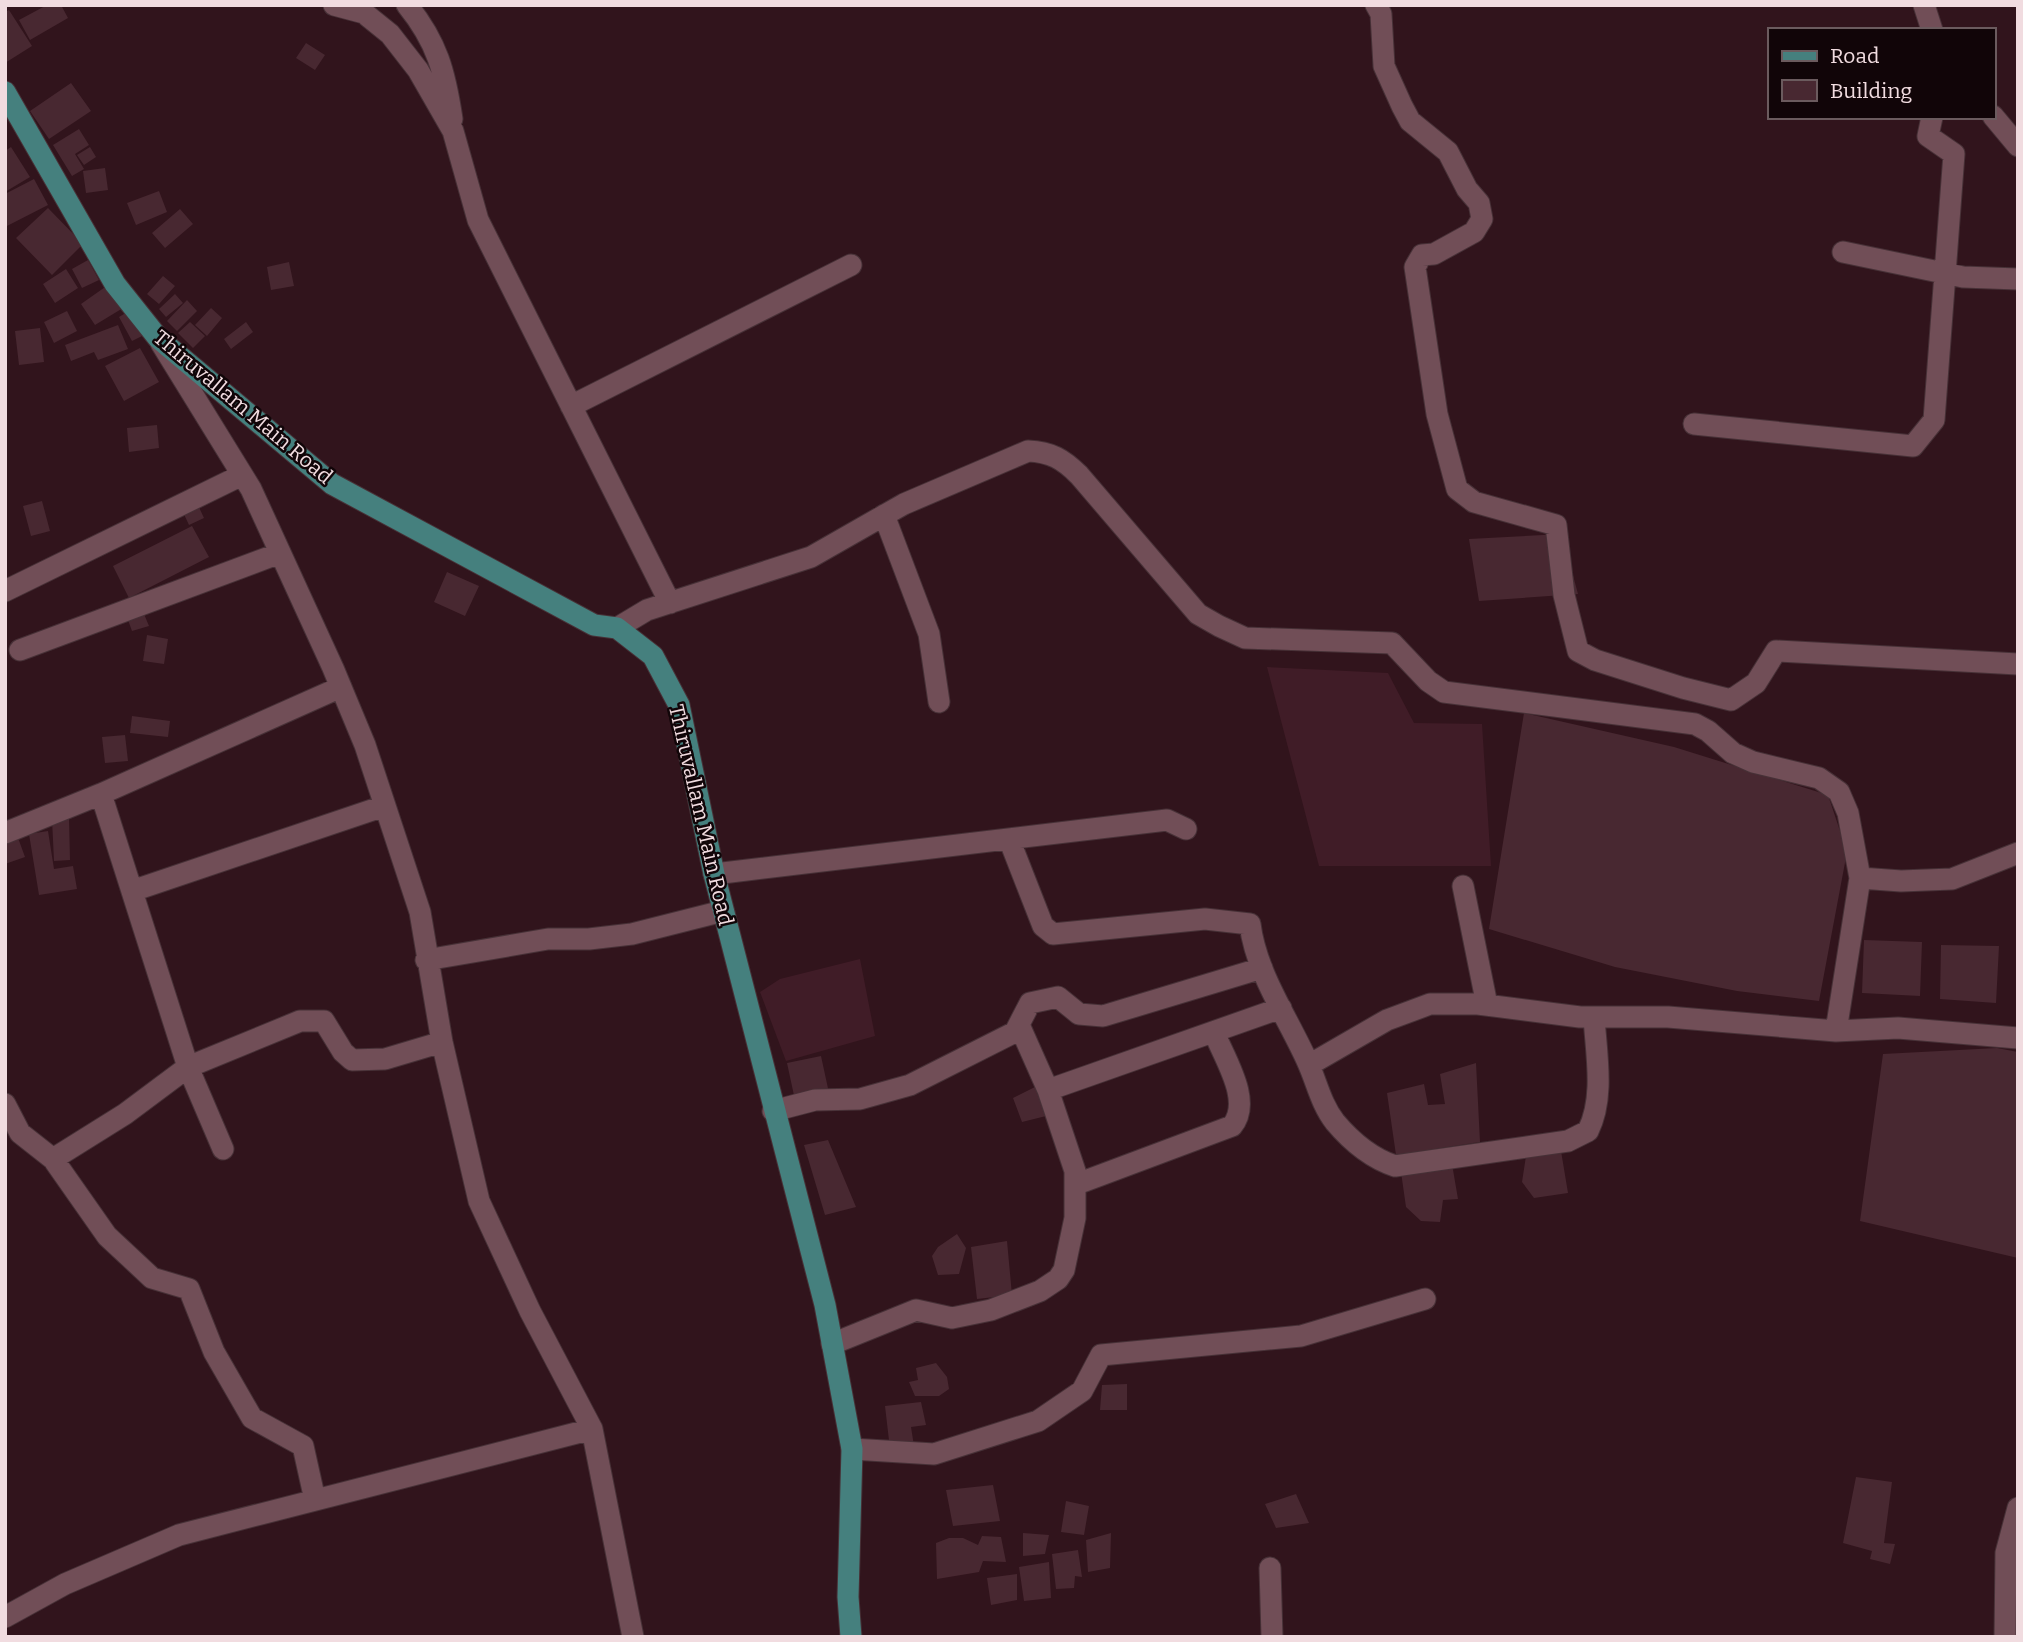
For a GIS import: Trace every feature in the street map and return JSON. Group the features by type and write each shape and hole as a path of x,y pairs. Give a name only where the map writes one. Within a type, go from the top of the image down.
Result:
{"main road":[{"name":"Thiruvallam Main Road","path":"5,92 115,284 158,338 332,484 594,625 617,628 653,656 679,705 723,911 822,1292 852,1448 848,1597 851,1637"}],"street":[{"path":"334,5 364,13 390,34 418,70 453,131"},
{"path":"407,5 427,29 445,74 453,131 478,220 670,603"},
{"path":"1376,5 1381,14 1384,66 1406,114 1410,121 1448,152 1467,189 1479,203 1482,219 1474,232 1434,254 1422,255 1415,267 1437,414 1457,489 1474,502 1556,525 1564,595 1578,651 1595,660 1731,700 1756,683 1776,650 2018,664"},
{"path":"1924,5 1931,28"},
{"path":"1995,118 2018,146"},
{"path":"1694,424 1913,446 1934,420 1954,153 1928,136 1932,119"},
{"path":"1843,252 1975,278 2018,279"},
{"path":"572,406 851,265"},
{"path":"158,338 242,475 280,553 365,745 420,912 442,1042 479,1201 530,1311 592,1429 633,1637"},
{"path":"617,628 647,610 811,557 884,515 1028,451 1045,452 1064,460 1079,475 1198,614 1245,638 1392,643 1429,681 1444,692 1695,724 1708,731 1733,753 1753,762 1819,778 1839,792 1848,813 1860,878 1836,1031"},
{"path":"5,591 242,475"},
{"path":"884,515 929,634 939,702"},
{"path":"20,650 280,553"},
{"path":"5,833 101,794 341,687"},
{"path":"101,794 188,1067 223,1149"},
{"path":"132,891 384,806"},
{"path":"714,874 1167,820 1186,829"},
{"path":"1009,839 1043,926 1053,934 1205,919 1250,924 1262,968 1309,1065 1321,1099 1335,1121 1361,1148 1382,1162 1395,1166 1568,1141 1588,1131 1596,1109 1594,1017"},
{"path":"1860,878 1900,881 1952,879 2018,853"},
{"path":"1463,887 1487,1005"},
{"path":"426,960 548,939 589,939 632,933 723,911"},
{"path":"832,1344 916,1310 952,1318 991,1310 1018,1301 1058,1279 1064,1270 1071,1243 1077,1184 1048,1090 1020,1027 1027,1006 1034,1001 1058,997 1079,1014 1103,1016 1262,968"},
{"path":"1309,1065 1387,1020 1430,1004 1487,1005 1594,1017 1706,1019 1836,1031 1898,1028 2018,1038"},
{"path":"1048,1090 1281,1008"},
{"path":"53,1159 125,1114 188,1067 300,1021 324,1021 332,1030 343,1052 352,1060 385,1059 442,1042"},
{"path":"773,1111 815,1100 845,1101 886,1094 951,1065 1020,1027"},
{"path":"1077,1184 1232,1126 1238,1120 1240,1096 1214,1032"},
{"path":"5,1104 20,1133 53,1159 107,1236 152,1278 189,1289 214,1352 252,1418 303,1446 316,1500"},
{"path":"852,1448 934,1454 1038,1421 1082,1391 1101,1355 1301,1336 1425,1299"},
{"path":"5,1618 65,1584 180,1535 592,1429"},
{"path":"2005,1637 2006,1553 2018,1508"},
{"path":"1270,1567 1272,1637"}],"shaded area":[{"path":"1267,667 1388,673 1414,723 1482,724 1491,866 1319,866"},
{"path":"860,959 875,1036 786,1061 760,992 780,979"}],"building":[{"path":"47,5 61,5 68,18 30,40 19,20"},
{"path":"9,10 32,46 5,63 5,12"},
{"path":"306,43 325,55 315,70 296,58"},
{"path":"71,83 91,111 49,139 30,111"},
{"path":"79,129 89,145 75,154 84,169 72,176 53,145"},
{"path":"11,147 30,177 5,192 5,151"},
{"path":"90,147 96,157 84,165 77,155"},
{"path":"105,168 108,190 86,193 83,171"},
{"path":"34,179 48,205 5,227 5,194"},
{"path":"159,191 167,212 136,225 127,203"},
{"path":"48,208 83,244 52,275 16,238"},
{"path":"180,209 193,224 165,248 152,233"},
{"path":"88,260 99,280 82,288 72,269"},
{"path":"289,262 294,286 271,290 267,267"},
{"path":"66,269 78,288 55,303 43,284"},
{"path":"163,276 175,286 159,304 147,294"},
{"path":"108,285 123,308 95,325 81,304"},
{"path":"175,294 183,303 166,317 159,309"},
{"path":"187,300 197,311 177,331 167,321"},
{"path":"211,308 222,318 207,336 195,325"},
{"path":"67,311 77,331 54,343 44,322"},
{"path":"129,311 142,336 132,341 119,317"},
{"path":"190,322 205,336 193,348 178,333"},
{"path":"246,322 253,332 231,349 224,339"},
{"path":"118,325 128,349 98,360 94,352 71,361 65,345"},
{"path":"40,328 44,362 19,365 15,331"},
{"path":"140,348 159,382 124,401 105,366"},
{"path":"157,425 159,448 129,452 127,428"},
{"path":"42,501 50,531 31,536 23,506"},
{"path":"197,503 204,518 189,525 182,510"},
{"path":"192,526 209,557 129,598 113,566"},
{"path":"1562,534 1578,594 1479,601 1469,539"},
{"path":"447,572 479,586 465,616 434,602"},
{"path":"144,614 149,626 132,631 128,620"},
{"path":"147,635 168,639 164,664 143,661"},
{"path":"1524,713 1674,747 1828,795 1847,852 1819,1001 1737,991 1615,967 1489,929"},
{"path":"132,716 170,721 168,737 130,733"},
{"path":"125,735 128,761 105,763 102,737"},
{"path":"69,818 70,860 54,861 52,819"},
{"path":"48,831 54,869 73,866 77,889 39,895 29,834"},
{"path":"17,835 25,857 5,864 5,839"},
{"path":"1864,940 1922,942 1920,996 1862,993"},
{"path":"1941,945 1999,946 1996,1003 1940,999"},
{"path":"1997,1048 2018,1052 2018,1258 1860,1221 1883,1054"},
{"path":"821,1056 829,1093 795,1100 787,1063"},
{"path":"1476,1063 1480,1142 1396,1155 1387,1093 1424,1084 1428,1105 1445,1104 1440,1074"},
{"path":"1039,1085 1050,1115 1022,1122 1013,1098"},
{"path":"828,1140 856,1207 825,1215 804,1145"},
{"path":"1561,1151 1568,1193 1534,1198 1522,1182 1526,1156"},
{"path":"1452,1164 1458,1199 1443,1200 1440,1222 1421,1221 1406,1207 1401,1172"},
{"path":"957,1234 966,1248 959,1274 938,1275 932,1256 938,1247"},
{"path":"1007,1241 1012,1295 977,1299 971,1247"},
{"path":"936,1363 947,1377 949,1389 939,1396 915,1396 909,1382 918,1380 916,1368"},
{"path":"1127,1384 1127,1410 1100,1410 1102,1385"},
{"path":"921,1402 926,1425 911,1427 914,1446 890,1449 885,1406"},
{"path":"1856,1477 1892,1482 1884,1543 1895,1544 1890,1564 1870,1559 1872,1551 1843,1543"},
{"path":"993,1485 1000,1521 953,1526 946,1490"},
{"path":"1296,1494 1309,1523 1276,1528 1265,1504"},
{"path":"1066,1501 1089,1506 1084,1535 1061,1532"},
{"path":"1023,1533 1049,1535 1045,1554 1023,1556"},
{"path":"1111,1533 1110,1568 1088,1572 1086,1540"},
{"path":"982,1536 1001,1537 1006,1562 983,1561 979,1572 937,1579 936,1543 949,1538 963,1538 978,1545"},
{"path":"1078,1550 1082,1577 1075,1576 1074,1588 1056,1589 1052,1554"},
{"path":"1049,1562 1051,1598 1024,1601 1019,1567"},
{"path":"1017,1574 1017,1600 991,1605 987,1578"}]}
